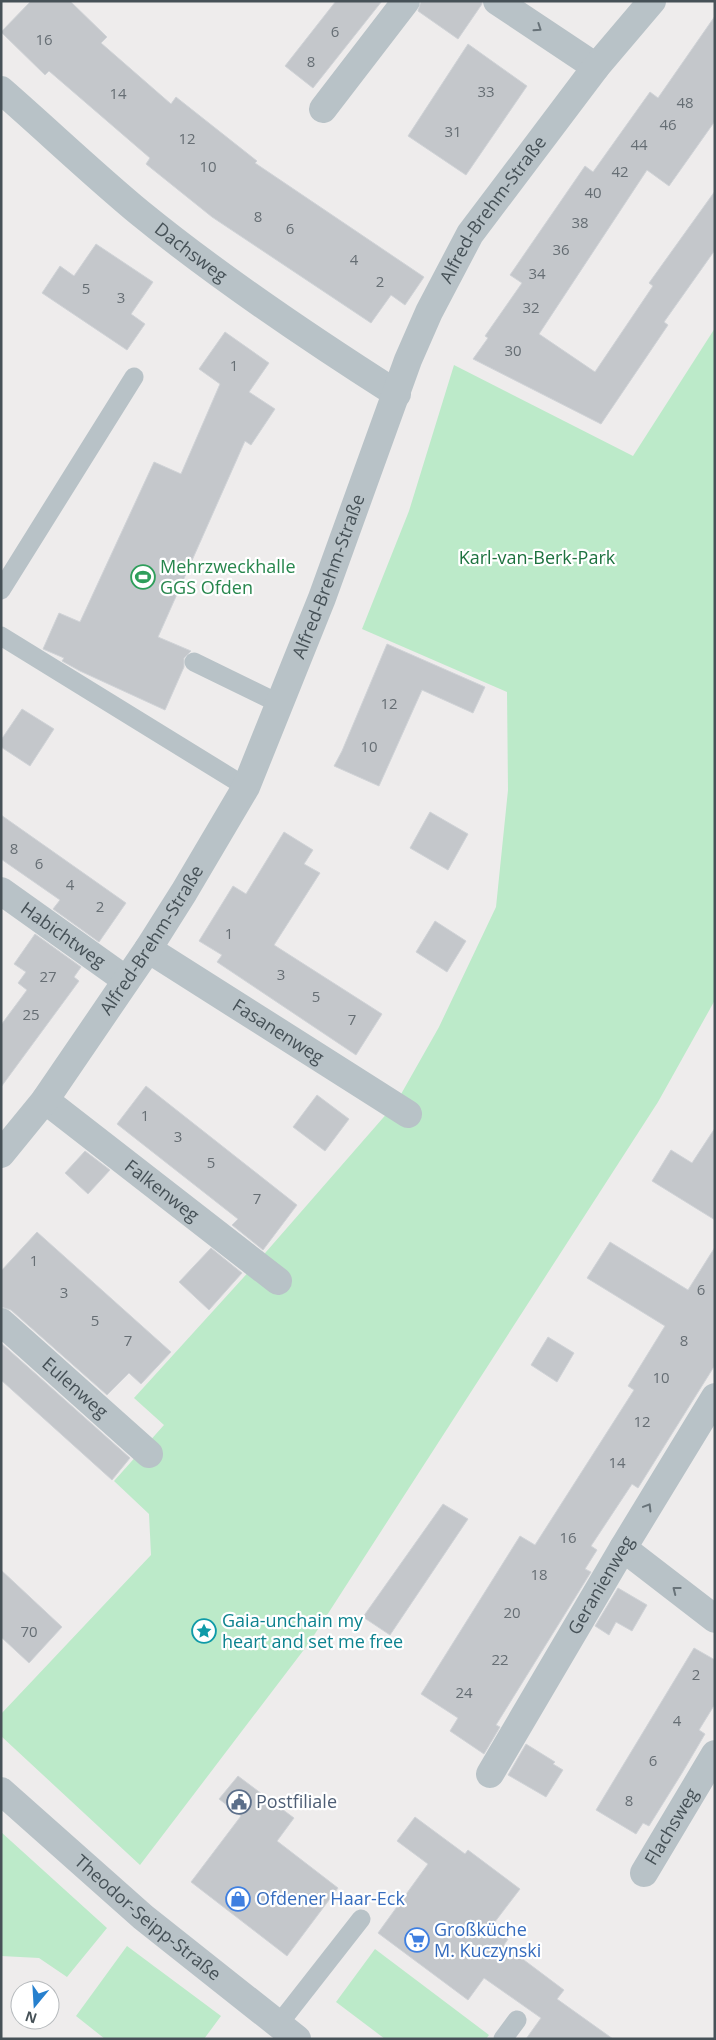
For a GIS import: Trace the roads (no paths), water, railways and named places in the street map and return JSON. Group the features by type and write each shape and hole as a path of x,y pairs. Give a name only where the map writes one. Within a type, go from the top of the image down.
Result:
{"street":[{"path":"323,108 406,1"},
{"path":"497,1 596,67"},
{"name":"Alfred-Brehm-Straße","path":"1,1154 45,1100 148,949 246,787 322,598 408,360 429,312 470,234 596,67 652,1"},
{"name":"Dachsweg","path":"1,90 140,213 281,317 397,394"},
{"name":"Habichtweg","path":"1,891 126,980"},
{"name":"Fasanenweg","path":"148,949 408,1114"},
{"name":"Falkenweg","path":"45,1100 278,1281"},
{"name":"Eulenweg","path":"1,1322 149,1454"},
{"name":"Geranienweg","path":"490,1774 623,1548 715,1397"},
{"path":"623,1548 715,1620"},
{"name":"Flachsweg","path":"644,1873 715,1754"},
{"name":"Theodor-Seipp-Straße","path":"1,1791 143,1917 287,2032"}],"lane":[{"path":"1,590 134,377"},
{"path":"1,636 246,787"},
{"path":"194,662 280,704"},
{"path":"287,2032 362,1919"},
{"path":"503,2039 517,2020"}],"place":[{"name":"Mehrzweckhalle GGS Ofden","path":"143,577"},
{"name":"Gaia-unchain my heart and set me free","path":"204,1631"},
{"name":"Postfiliale","path":"239,1802"},
{"name":"Ofdener Haar-Eck","path":"238,1899"},
{"name":"Großküche M. Kuczynski","path":"417,1940"}],"park label":[{"name":"Karl-van-Berk-Park","path":"537,558"}]}
